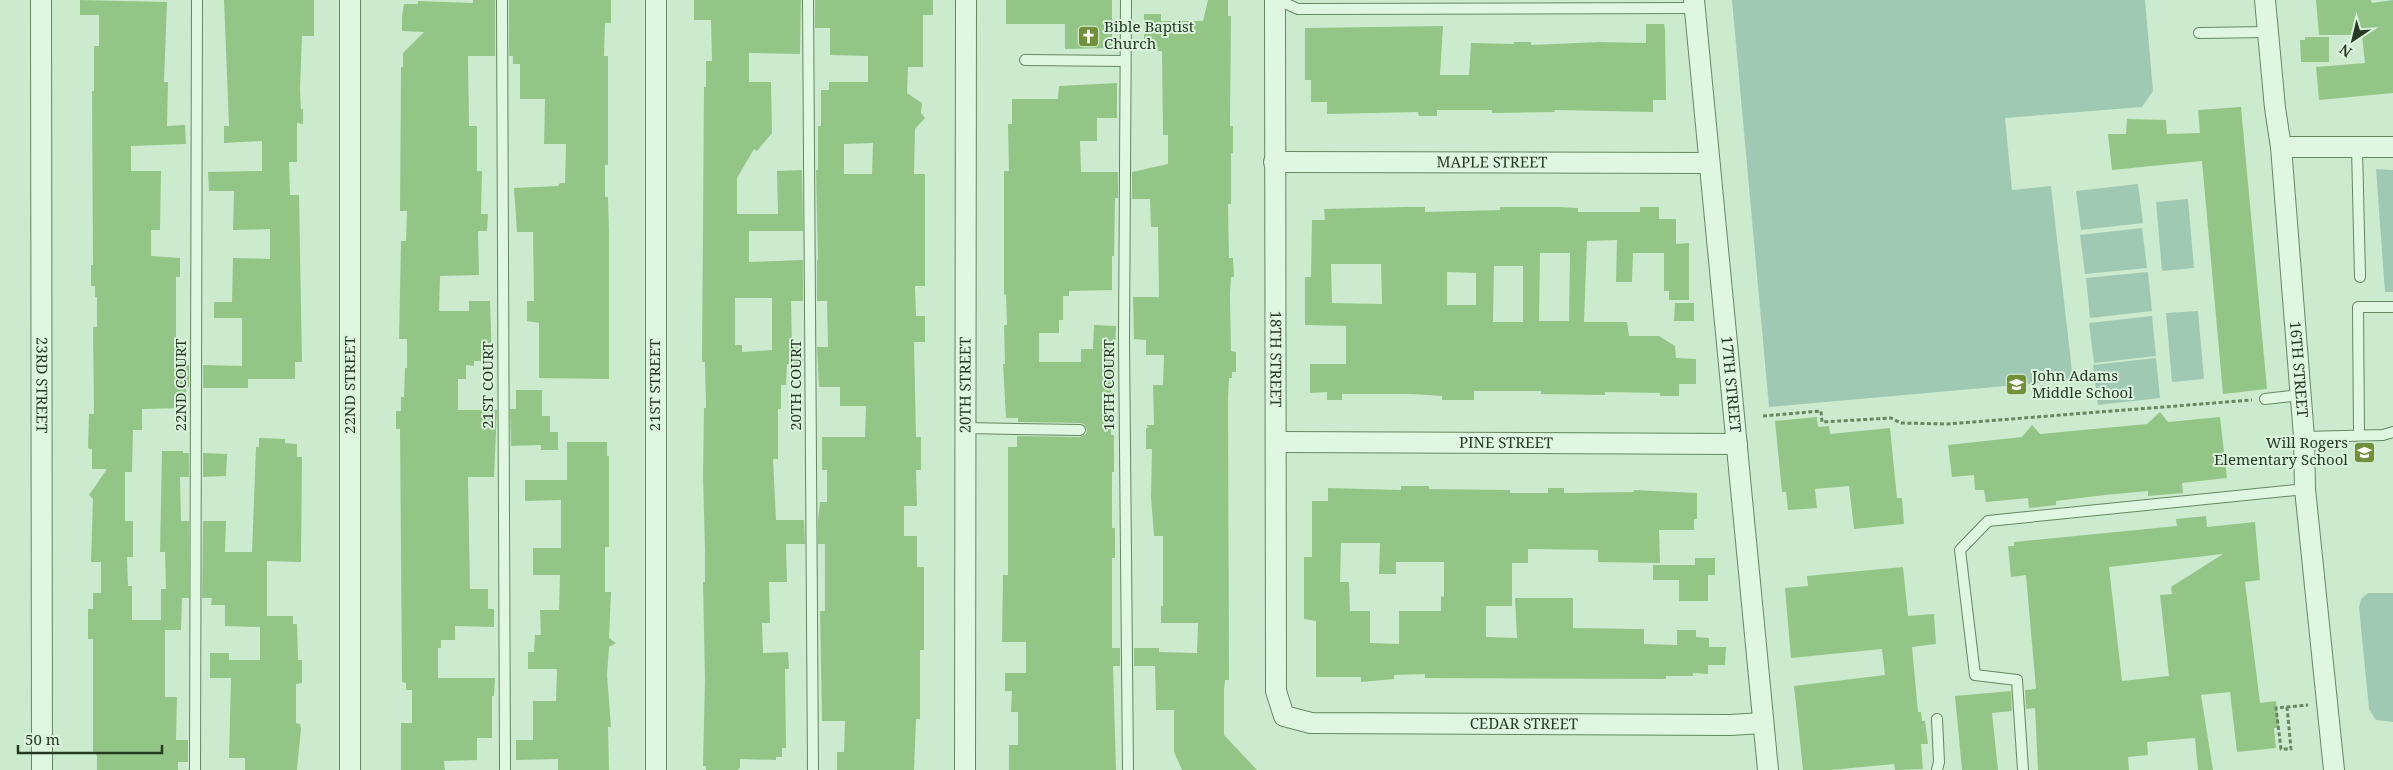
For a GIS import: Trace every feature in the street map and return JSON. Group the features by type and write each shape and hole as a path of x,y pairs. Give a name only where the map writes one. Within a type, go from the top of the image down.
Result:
{"street":[{"name":"23RD STREET","path":"41,0 42,770"},
{"name":"22ND STREET","path":"350,0 350,770"},
{"name":"21ST STREET","path":"656,0 656,770"},
{"name":"20TH STREET","path":"964,770 966,0"},
{"name":"18TH STREET","path":"1276,0 1274,162 1276,690 1284,716"},
{"name":"16TH STREET","path":"2265,0 2275,108 2282,147 2304,437 2305,489 2334,770"},
{"name":"17TH STREET","path":"1694,4 1768,770"},
{"path":"2282,147 2393,147"},
{"name":"MAPLE STREET","path":"1274,162 1709,163"},
{"name":"PINE STREET","path":"1276,442 1737,444"},
{"name":"CEDAR STREET","path":"1284,716 1311,723 1730,726 1763,723"}],"lane":[{"name":"22ND COURT","path":"194,770 198,0"},
{"name":"21ST COURT","path":"502,0 504,770"},
{"name":"20TH COURT","path":"808,0 813,770"},
{"name":"18TH COURT","path":"1126,0 1124,340 1128,770"},
{"path":"1276,0 1298,9 1694,4"},
{"path":"2199,33 2268,32"},
{"path":"1025,60 1125,61"},
{"path":"2357,147 2360,277"},
{"path":"2359,435 2358,307 2393,307"},
{"path":"2265,399 2300,395"},
{"path":"965,428 1080,430"},
{"path":"2304,437 2383,435 2393,432"},
{"path":"2024,770 2017,680 1975,675 1960,550 1988,521 2305,489"},
{"path":"1937,719 1938,770"}],"path":[{"path":"1763,416 1821,411 1822,422 1891,418 1901,423 1947,424 2265,399"},
{"path":"2287,706 2291,749 2281,749 2276,708 2287,706 2308,705"}],"green space":[{"path":"1732,0 2145,0 2153,91 2142,107 2005,118 2012,190 2051,186 2073,380 1769,407"},
{"path":"2376,169 2393,170 2393,292 2385,292"},
{"path":"2138,184 2143,223 2081,230 2076,191"},
{"path":"2188,199 2194,268 2162,271 2156,202"},
{"path":"2142,228 2147,268 2085,274 2080,235"},
{"path":"2148,272 2152,311 2090,318 2086,278"},
{"path":"2198,311 2204,379 2172,382 2166,313"},
{"path":"2152,316 2156,356 2094,363 2089,323"},
{"path":"2156,358 2160,398 2098,405 2093,365"},
{"path":"2368,593 2393,593 2393,722 2376,720 2369,709 2359,607 2361,599"}],"building":[{"path":"80,0 167,2 164,82 168,82 167,126 185,125 186,144 131,146 131,171 161,171 160,230 151,230 151,256 180,258 180,277 176,277 176,345 185,346 185,365 189,365 189,387 186,387 186,408 142,409 142,430 133,430 132,472 125,472 125,521 133,521 133,557 127,557 128,586 132,586 132,620 161,620 161,589 166,589 165,552 160,552 162,451 183,451 183,453 189,453 189,477 180,477 181,521 189,521 189,598 182,598 181,630 165,630 165,697 177,697 176,740 188,740 188,762 178,762 178,770 97,770 97,756 93,751 93,639 88,639 88,609 93,609 93,593 101,593 101,562 91,562 93,499 89,495 107,469 92,469 92,449 88,447 89,414 94,414 93,327 97,327 97,297 95,297 95,286 91,286 91,265 93,265 92,91 94,91 94,46 99,46 99,15 80,15"},
{"path":"224,0 314,0 314,36 302,36 300,90 303,124 297,123 297,162 289,162 290,195 299,195 302,362 295,362 295,379 248,379 248,388 203,388 203,365 242,366 242,318 214,318 214,302 232,302 233,258 270,259 270,229 233,230 234,191 209,191 208,172 262,171 262,141 224,143 224,126 229,126"},
{"path":"473,0 495,0 495,56 468,56 469,126 477,126 477,171 482,171 481,214 488,214 487,231 478,231 479,275 440,276 439,311 469,311 469,301 490,301 492,361 474,361 474,366 466,365 466,379 458,379 458,410 497,410 494,477 468,477 470,589 488,589 488,609 494,609 494,627 455,626 455,640 441,640 441,648 438,648 438,678 495,678 494,696 492,696 492,738 477,738 477,760 444,761 445,770 401,770 401,723 412,723 412,690 406,690 406,683 402,682 400,429 396,429 396,411 401,411 401,397 404,397 405,368 407,368 407,339 399,339 401,241 406,241 407,211 400,211 401,67 403,67 403,53 424,32 402,31 402,17 404,4 418,4 418,1 473,3"},
{"path":"509,0 611,0 611,23 605,23 604,56 608,56 608,165 605,165 605,197 608,197 609,234 609,379 539,378 539,323 527,321 527,301 534,301 533,232 517,232 514,188 558,186 560,183 565,183 566,144 544,144 545,99 520,99 520,64 513,64 513,56 509,56"},
{"path":"694,0 801,0 800,54 749,53 749,82 771,82 772,133 757,151 754,149 737,178 737,214 778,214 777,171 802,170 803,231 749,231 749,262 803,260 803,301 791,301 792,345 803,347 803,364 787,364 786,385 781,385 781,409 778,409 778,459 773,459 776,520 804,520 805,544 786,544 787,582 769,582 770,623 762,623 763,653 788,652 789,669 785,669 786,748 782,748 782,757 776,757 776,760 740,759 740,768 737,770 706,770 706,766 703,766 705,680 703,582 705,582 705,550 703,476 704,408 706,408 705,362 702,362 704,87 706,87 706,61 712,61 711,20 694,20","holes":["735,298 772,298 772,350 742,352 742,345 735,345"]},
{"path":"815,0 933,0 933,15 923,15 923,67 908,67 907,93 922,103 921,113 925,118 915,129 914,174 925,174 925,286 915,286 916,316 925,316 925,342 914,342 916,437 921,437 921,470 916,470 917,506 904,506 904,536 917,536 917,567 924,567 924,650 920,650 920,719 916,719 914,770 837,770 837,752 844,752 845,721 822,721 820,611 825,611 825,544 818,544 818,520 820,502 827,502 827,470 822,470 822,437 865,437 866,406 840,406 840,387 819,387 817,347 828,347 827,301 817,301 816,170 818,170 818,126 821,126 821,90 829,90 829,82 868,82 868,56 830,55 830,28 815,28","holes":["873,143 872,174 844,174 844,144"]},
{"name":"Bible Baptist Church","path":"1006,0 1112,0 1112,48 1065,49 1065,24 1006,24"},
{"path":"1208,0 1228,0 1228,16 1231,16 1230,126 1233,126 1233,153 1231,153 1231,204 1228,204 1229,258 1233,258 1234,277 1231,277 1230,294 1231,351 1236,352 1236,372 1232,372 1232,378 1229,378 1228,399 1229,680 1225,680 1224,690 1224,735 1257,770 1182,770 1174,752 1174,710 1156,710 1155,666 1134,666 1134,648 1159,648 1159,652 1197,653 1198,623 1161,623 1161,606 1163,606 1163,536 1154,536 1151,497 1152,449 1146,449 1146,428 1148,428 1147,425 1154,425 1153,385 1163,385 1164,355 1146,355 1146,340 1134,339 1133,297 1159,297 1158,227 1151,227 1150,199 1132,199 1132,172 1168,164 1168,135 1163,135 1162,51 1144,51 1144,14 1161,14 1161,21 1203,21"},
{"path":"2316,0 2371,0 2372,3 2393,0 2393,93 2319,100 2316,67 2365,63 2362,35 2319,35"},
{"path":"1646,24 1664,24 1665,30 1666,100 1653,100 1653,112 1554,110 1555,112 1492,113 1492,110 1437,110 1437,116 1419,116 1418,112 1327,114 1327,102 1311,102 1311,80 1305,80 1305,28 1443,26 1440,75 1469,75 1471,43 1514,44 1514,42 1531,42 1531,45 1600,42 1646,43"},
{"path":"2305,37 2329,37 2329,62 2301,62 2300,40 2305,40"},
{"path":"1117,83 1117,118 1097,118 1097,141 1080,141 1081,172 1118,172 1118,198 1115,198 1114,256 1112,256 1112,290 1069,291 1069,296 1063,296 1063,320 1059,320 1059,333 1039,333 1039,362 1081,362 1081,349 1093,349 1094,325 1116,326 1114,387 1111,387 1111,435 1114,435 1112,528 1115,528 1115,558 1112,558 1112,648 1120,648 1120,666 1113,666 1116,770 1009,770 1009,745 1018,745 1018,712 1011,712 1012,691 1005,691 1005,673 1026,673 1026,642 1002,642 1003,575 1008,575 1008,447 1017,447 1017,436 1080,437 1086,434 1087,430 1084,424 1080,423 1018,422 1018,418 1006,418 1003,364 1005,364 1004,325 1007,325 1006,294 1004,295 1004,171 1009,171 1008,124 1012,124 1012,99 1058,99 1059,86"},
{"path":"2241,107 2267,389 2223,394 2202,161 2112,170 2108,134 2126,134 2127,119 2166,120 2167,134 2200,133 2198,110"},
{"path":"1425,207 1425,212 1500,210 1500,207 1558,207 1578,208 1578,212 1640,212 1640,207 1659,207 1659,219 1676,219 1676,244 1689,243 1689,300 1669,300 1669,291 1664,291 1664,253 1633,253 1632,282 1616,282 1617,240 1587,241 1584,322 1627,322 1629,336 1659,336 1675,346 1676,358 1696,359 1696,384 1679,384 1679,396 1660,396 1660,393 1605,392 1605,395 1541,394 1541,391 1474,391 1474,400 1442,400 1442,396 1411,394 1342,394 1342,400 1327,400 1327,392 1310,393 1310,364 1346,364 1346,326 1305,325 1305,277 1311,277 1312,220 1325,220 1324,209","holes":["1540,253 1570,253 1569,321 1539,321","1331,264 1381,264 1382,304 1332,303","1494,266 1523,266 1523,322 1493,322","1447,272 1476,273 1476,305 1447,305"]},
{"path":"1675,303 1694,303 1694,321 1674,321"},
{"path":"516,390 542,390 542,416 550,416 550,432 558,432 558,450 541,450 541,445 511,446 510,409 516,409"},
{"path":"2160,412 2168,422 2220,417 2227,478 2182,483 2183,493 2148,496 2148,491 2105,495 2056,501 2056,505 2029,508 2028,498 1986,502 1984,490 1975,490 1974,475 1952,477 1948,445 2022,437 2032,425 2040,434 2147,424"},
{"path":"1817,417 1818,427 1829,426 1830,434 1890,428 1897,498 1902,498 1904,524 1854,529 1849,486 1815,489 1817,508 1788,510 1786,492 1782,492 1775,421"},
{"path":"259,438 285,439 285,443 297,444 297,457 302,457 301,562 267,561 267,616 293,616 293,624 297,624 298,660 302,660 302,683 296,684 296,723 300,724 301,728 297,770 245,770 245,758 229,758 231,678 210,678 210,653 229,653 229,660 260,660 260,627 225,626 225,605 211,605 212,598 202,598 203,521 226,521 225,552 252,552 256,447 259,447"},
{"path":"567,442 607,442 607,456 609,456 609,547 605,547 605,592 611,592 609,638 616,643 609,647 607,675 611,727 608,727 609,770 558,770 558,759 516,760 516,740 533,740 533,701 556,701 557,669 528,669 528,652 534,652 535,635 541,635 540,610 559,610 560,575 533,575 533,548 561,548 561,500 525,501 525,480 567,480"},
{"path":"203,453 227,454 226,476 203,477"},
{"path":"1401,486 1429,486 1429,489 1510,490 1510,493 1548,493 1548,488 1564,488 1564,493 1634,492 1634,490 1697,493 1697,519 1694,519 1694,530 1659,530 1660,563 1598,562 1598,550 1528,549 1528,563 1512,563 1512,606 1486,606 1486,637 1517,638 1515,598 1573,598 1573,628 1644,629 1644,644 1677,645 1677,630 1696,630 1696,637 1709,638 1709,647 1726,647 1725,665 1708,665 1708,674 1693,673 1693,676 1666,676 1666,679 1425,678 1425,674 1394,675 1394,679 1361,682 1361,677 1316,677 1316,621 1304,619 1304,557 1312,557 1312,501 1328,501 1328,488 1401,490","holes":["1341,543 1380,543 1379,574 1396,574 1396,562 1444,562 1444,597 1441,596 1441,611 1399,611 1399,644 1370,643 1370,611 1350,611 1349,582 1340,582"]},
{"path":"2206,516 2207,527 2255,522 2260,580 2245,582 2260,703 2276,701 2279,728 2274,728 2276,748 2237,752 2230,692 2201,695 2213,770 2198,770 2195,738 2147,742 2148,755 2128,757 2129,770 2038,770 2035,708 2026,709 2025,690 2036,689 2026,575 2011,577 2008,546 2014,546 2014,542 2177,526 2176,519","holes":["2223,554 2171,587 2172,594 2160,595 2169,676 2122,681 2109,567"]},
{"path":"1695,558 1715,558 1715,575 1708,575 1708,601 1679,601 1679,580 1653,580 1653,565 1695,565"},
{"path":"1903,567 1908,616 1934,614 1936,644 1912,647 1918,712 1921,712 1922,721 1925,721 1928,744 1921,744 1923,769 1895,770 1894,764 1831,770 1803,770 1794,686 1885,675 1882,649 1791,658 1785,588 1808,586 1807,576"},
{"path":"2011,691 2012,711 1992,713 1998,770 1962,770 1955,696"}],"place":[{"name":"Bible Baptist Church","path":"1088,36"},
{"name":"John Adams Middle School","path":"2016,385"},
{"name":"Will Rogers Elementary School","path":"2364,452"}]}
